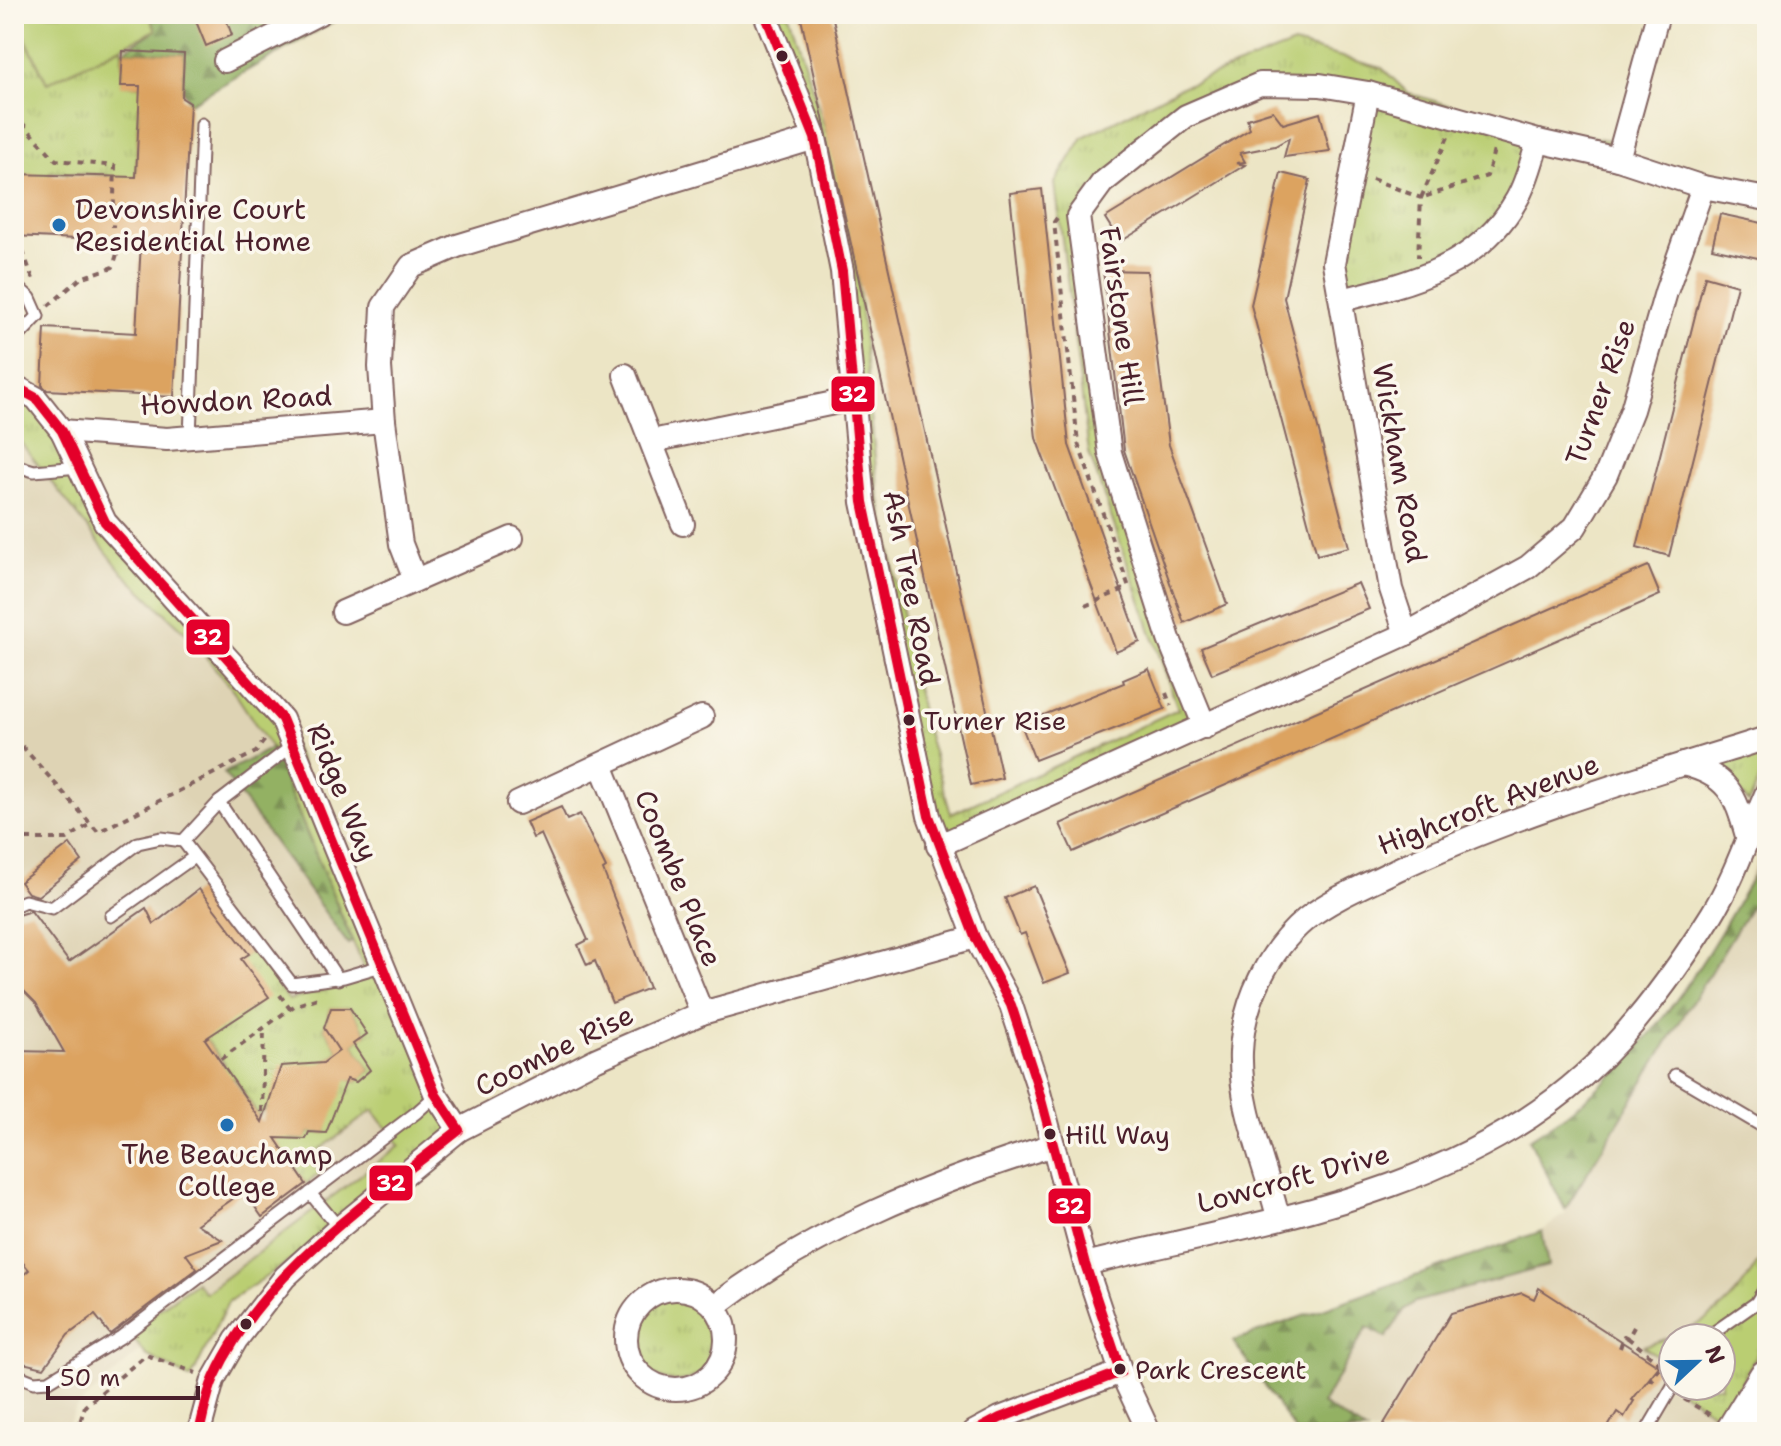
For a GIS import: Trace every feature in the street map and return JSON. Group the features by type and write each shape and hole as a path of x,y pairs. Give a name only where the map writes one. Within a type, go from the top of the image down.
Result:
{"highway":[{"path":"1728,1427 1767,1378"}],"street":[{"path":"225,61 318,14"},
{"name":"Ash Tree Road","path":"765,14 815,138 842,271 863,502 906,720 938,846 975,937 1011,1005 1085,1264 1121,1372 1149,1432"},
{"path":"1618,159 1658,14"},
{"name":"Fairstone Hill","path":"1205,727 1169,639 1110,453 1078,216 1102,183 1186,116 1260,84 1320,85 1368,93 1538,141 1618,159 1703,187 1767,199"},
{"name":"Wickham Road","path":"1368,93 1334,263 1391,589 1406,634"},
{"path":"415,580 401,544 380,367 383,307 411,266 457,246 815,138"},
{"path":"1341,300 1417,282 1449,267 1489,238 1518,198 1538,141"},
{"name":"Turner Rise","path":"938,846 1406,634 1528,567 1575,527 1606,475 1632,410 1666,292 1703,187"},
{"path":"625,375 683,524"},
{"path":"14,386 36,398 62,431"},
{"path":"652,441 853,399"},
{"name":"Howdon Road","path":"62,431 190,437 384,421"},
{"name":"Ridge Way","path":"62,431 105,522 282,719 436,1095 459,1130"},
{"path":"343,612 512,538"},
{"name":"Coombe Place","path":"518,803 702,717"},
{"name":"Highcroft Avenue","path":"1278,1217 1247,1105 1241,1052 1253,995 1284,942 1306,920 1334,900 1447,846 1767,738"},
{"path":"1683,764 1707,770 1723,782 1737,801 1747,836"},
{"name":"Coombe Place","path":"601,765 702,1013"},
{"name":"Lowcroft Drive","path":"1085,1264 1386,1187 1448,1161 1516,1125 1574,1083 1617,1041 1698,934 1714,911 1767,792"},
{"name":"Coombe Rise","path":"206,1430 213,1380 236,1340 285,1277 339,1228 459,1130 597,1059 702,1013 975,937"},
{"path":"715,1306 828,1236 900,1200 1053,1145"},
{"path":"673,1289 690,1291 715,1306 724,1325 726,1341 723,1357 714,1371 702,1382 679,1389 655,1385 641,1377 631,1363 626,1347 632,1314 642,1301 657,1292 673,1289"},
{"path":"974,1432 1000,1418 1121,1372"}],"lane":[{"path":"190,437 202,124"},
{"path":"14,284 30,298 38,316 14,341"},
{"path":"14,465 34,471 79,467"},
{"path":"183,841 219,802 292,746"},
{"path":"219,802 338,979"},
{"path":"14,906 25,901 52,908 138,843 161,838 183,841 285,979 299,984 338,979 381,966"},
{"path":"111,916 194,857"},
{"path":"1675,1075 1767,1129"},
{"path":"14,1374 34,1382 65,1373 128,1332 436,1095"},
{"path":"310,1193 339,1228"},
{"path":"1729,1322 1756,1303 1767,1285"},
{"path":"1646,1432 1664,1402"}],"path":[{"path":"14,114 56,160 115,166 113,227"},
{"path":"1417,282 1421,198 1457,117"},
{"path":"1352,171 1421,198 1487,176 1500,128"},
{"path":"1063,210 1054,222 1078,443 1134,602"},
{"path":"38,316 81,278 113,267 121,241"},
{"path":"14,245 21,246 35,284"},
{"path":"40,296 49,305"},
{"path":"1085,606 1150,578"},
{"path":"1166,691 1171,706"},
{"path":"14,737 98,832 256,752 282,719"},
{"path":"14,839 67,839 90,824"},
{"path":"221,1059 294,1006 330,994"},
{"path":"262,1112 264,1028"},
{"path":"1628,1338 1634,1327"},
{"path":"1620,1348 1624,1336 1657,1361"},
{"path":"77,1432 85,1406 146,1355 213,1380"},
{"path":"1692,1402 1728,1427"}],"shaded area":[{"path":"14,434 125,574 188,635 233,690 271,748 427,1124 204,1294 76,1408 65,1432 14,1432"},
{"path":"1767,837 1767,1333 1737,1383 1737,1322 1657,1322 1657,1402 1726,1402 1708,1432 1309,1432 1233,1341 1542,1231 1566,1213 1529,1139 1593,1096 1622,1068 1671,1007 1729,921"}],"green space":[{"path":"14,14 148,14 156,30 47,83"},
{"path":"160,14 347,14 190,103 182,89 184,54 123,51 156,30 150,18"},
{"path":"765,14 789,14 833,154 857,268 878,490 923,718 951,814 1178,709 1089,453 1055,183 1083,137 1179,88 1294,44 1382,68 1408,93 1511,124 1622,142 1618,159 1538,141 1489,238 1341,300 1334,263 1368,93 1260,84 1186,116 1078,216 1110,453 1205,727 938,846 906,720 815,138"},
{"path":"14,17 47,83 122,47 122,85 160,87 139,106 134,228 105,226 107,175 50,172 47,224 32,175 14,174"},
{"path":"14,386 36,398 105,522 282,719 459,1130 339,1228 228,1302 191,1379 146,1355 128,1332 196,1282 205,1293 400,1145 373,1110 309,1158 320,1173 306,1184 274,1138 284,1130 291,1139 306,1139 309,1132 326,1133 337,1075 356,1082 370,1070 353,1044 367,1034 350,1008 331,1008 324,1028 339,1051 258,1115 234,1078 226,1084 216,1070 225,1064 205,1039 241,959 252,950 289,1000 362,979 377,969 366,973 271,748 233,690 188,635 123,573 14,434"},
{"path":"1767,746 1767,763 1749,803 1713,763"},
{"path":"271,748 352,941 348,944 224,773"},
{"path":"1767,850 1767,880 1565,1209 1529,1139 1569,1112 1605,1081 1668,1012 1720,933"},
{"path":"1542,1231 1548,1266 1415,1302 1405,1309 1386,1338 1367,1327 1322,1404 1366,1432 1296,1432 1233,1341"},
{"path":"1767,1246 1767,1337 1737,1390 1737,1322 1703,1322 1731,1299"},
{"path":"676,1297 692,1300 706,1309 715,1323 718,1339 715,1355 706,1369 692,1378 676,1381 660,1378 646,1369 637,1355 634,1339 637,1323 646,1309 660,1300"},
{"path":"1657,1342 1657,1356 1643,1346"},
{"path":"1698,1402 1730,1402 1721,1418"}],"building":[{"path":"193,14 224,14 232,35 206,46"},
{"path":"800,14 832,14 1002,778 971,785"},
{"name":"Devonshire Court Residential Home","path":"123,51 184,54 182,98 190,103 174,397 47,390 42,385 45,328 136,333 141,242 14,236 14,174 136,177 140,86 121,86"},
{"path":"1273,111 1283,124 1320,113 1330,151 1284,157 1289,138 1275,146 1240,153 1245,162 1236,163 1245,165 1120,242 1105,218 1250,129 1247,119"},
{"path":"1281,173 1310,180 1284,298 1349,547 1317,555 1251,305"},
{"path":"1042,189 1069,445 1140,642 1116,652 1036,438 1010,193"},
{"path":"1720,214 1767,224 1767,260 1712,248"},
{"path":"1103,270 1147,271 1169,445 1227,604 1184,623 1124,450"},
{"path":"1705,276 1737,285 1669,556 1637,547"},
{"path":"1648,566 1660,595 1073,852 1060,824"},
{"path":"1358,583 1369,609 1212,674 1201,648"},
{"path":"1149,669 1165,709 1035,760 1021,724 1124,683 1123,680"},
{"path":"561,807 567,820 580,814 606,868 603,870 649,988 612,1003 595,961 587,965 578,945 588,940 541,834 533,838 526,822"},
{"path":"70,844 82,861 38,896 28,893 20,882"},
{"path":"1034,886 1070,973 1044,983 1025,933 1020,935 1005,898"},
{"name":"The Beauchamp College","path":"199,889 249,954 241,959 269,997 205,1039 262,1122 281,1066 323,1063 339,1051 324,1028 331,1008 350,1008 367,1034 353,1044 370,1070 356,1082 347,1079 326,1133 309,1132 306,1139 275,1138 306,1184 262,1217 244,1191 197,1224 222,1240 186,1254 197,1269 110,1334 95,1315 68,1335 44,1368 14,1361 14,1283 29,1270 14,1252 14,1051 64,1052 36,1003 14,981 21,952 14,953 14,916 31,911 69,962 146,908 154,924"},
{"path":"1539,1288 1657,1365 1624,1417 1617,1412 1605,1432 1379,1432 1451,1313 1522,1293 1534,1299"}],"transit line":[{"name":"32","path":"765,14 815,138 842,271 863,502 929,816 975,937 1011,1005 1036,1081 1085,1264 1121,1372 1000,1418 974,1432"},
{"name":"32","path":"14,386 36,398 62,431 105,522 282,719 436,1095 459,1130 321,1241 260,1305 235,1340 214,1378 199,1432"}],"place":[{"name":"Devonshire Court Residential Home","path":"59,225"},
{"name":"Turner Rise","path":"909,720"},
{"name":"The Beauchamp College","path":"227,1125"},
{"name":"Hill Way","path":"1050,1134"},
{"name":"Park Crescent","path":"1120,1369"}]}
